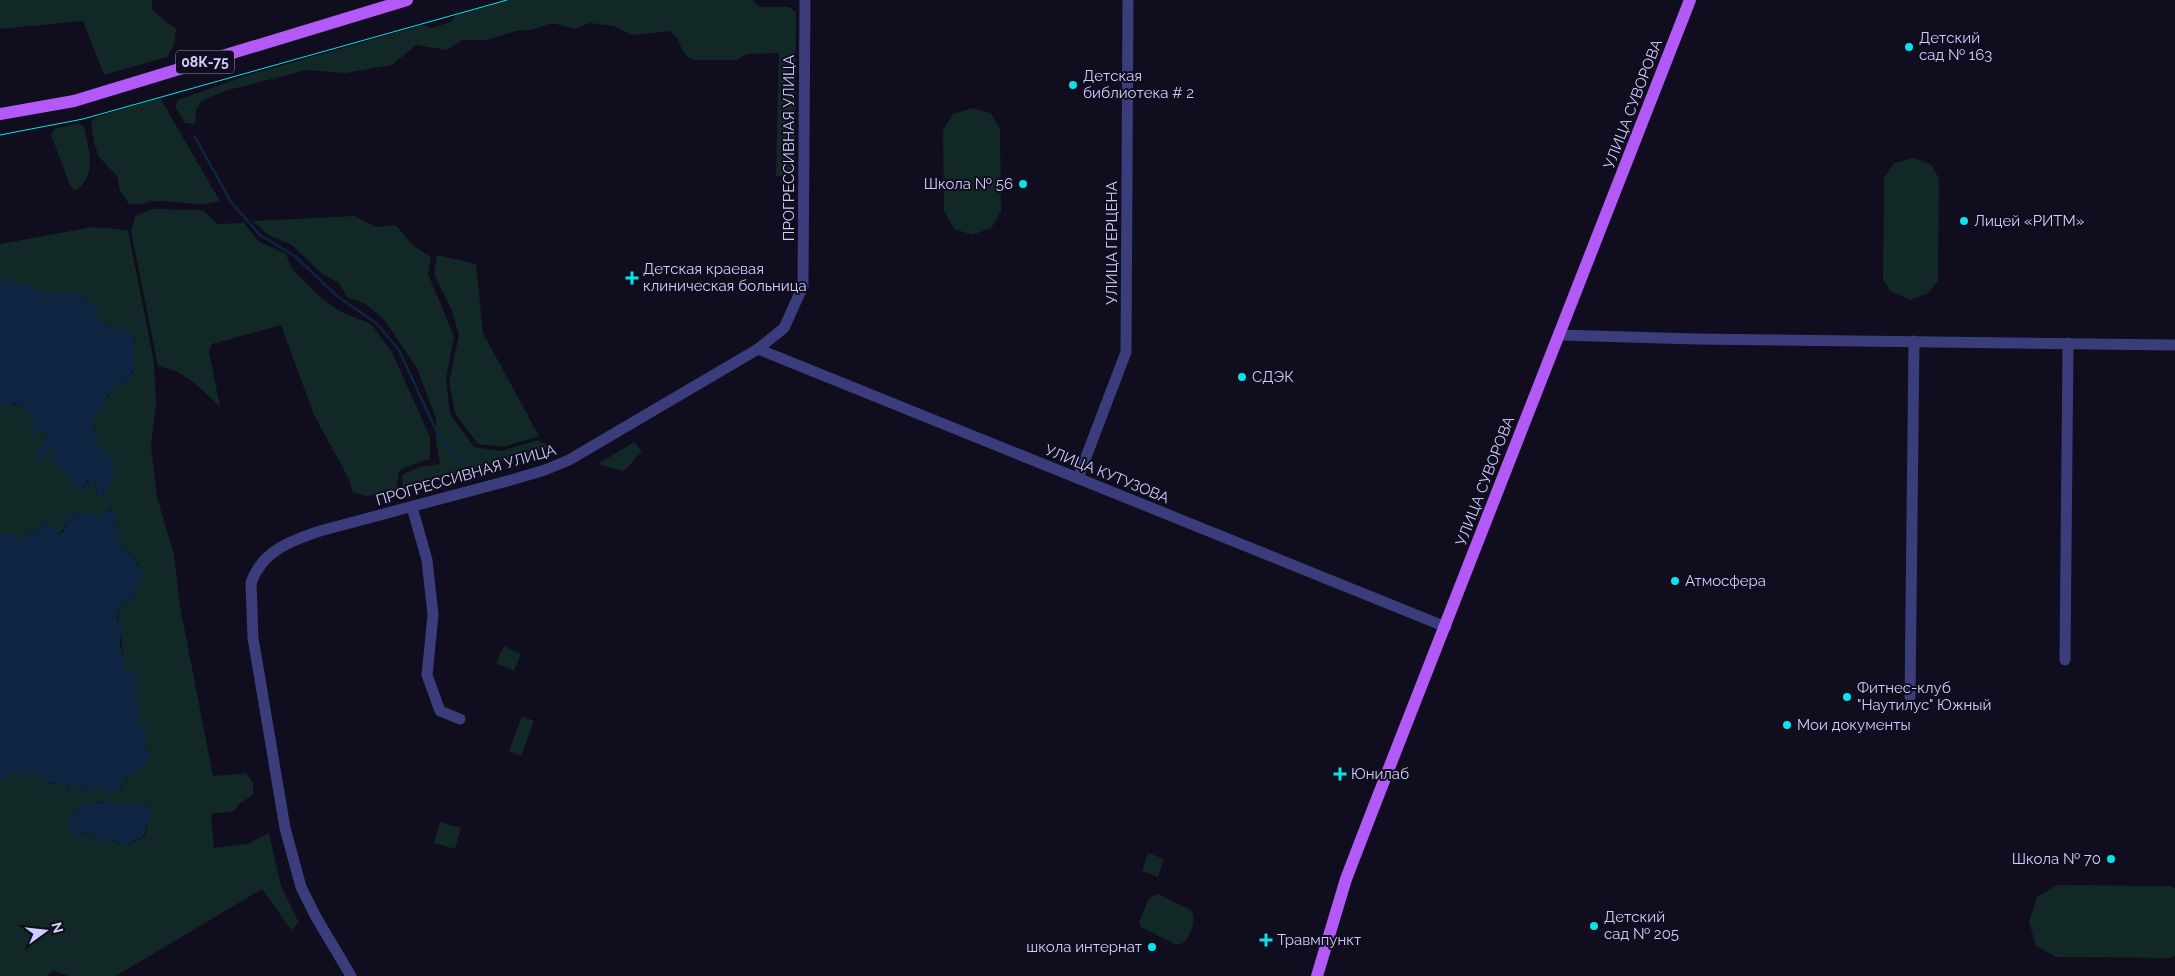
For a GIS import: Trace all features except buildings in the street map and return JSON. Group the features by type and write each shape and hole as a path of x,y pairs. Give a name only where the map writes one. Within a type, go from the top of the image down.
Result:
{"main road":[{"name":"08К-75","path":"0,114 74,101 407,0"},
{"name":"УЛИЦА СУВОРОВА","path":"1317,976 1346,879 1690,0"}],"street":[{"name":"ПРОГРЕССИВНАЯ УЛИЦА","path":"351,976 316,917 301,887 285,828 253,638 251,583 262,561 290,541 320,531 511,480 545,470 569,460 758,349 784,328 803,286 805,0"},
{"name":"УЛИЦА ГЕРЦЕНА","path":"1078,478 1126,352 1128,0"},
{"path":"1560,335 1696,339 2175,345"},
{"path":"1910,696 1914,341"},
{"path":"2065,660 2068,343"},
{"name":"УЛИЦА КУТУЗОВА","path":"758,349 1446,627"},
{"path":"412,507 427,560 432,615 427,675 440,711 460,719"}],"green space":[{"path":"0,0 152,0 152,10 176,29 174,45 167,57 104,75 83,21 0,29"},
{"path":"508,0 753,0 759,7 789,7 796,12 795,168 787,176 776,176 779,53 747,54 736,60 693,60 685,54 677,39 669,31 632,35 614,26 590,23 574,29 552,23 487,40 462,40 447,50 416,45 392,65 346,73 306,70 225,91 201,101 196,111 195,124 185,123 175,107 178,100 245,76 423,25 431,28 451,22 456,15"},
{"path":"160,98 220,201 204,204 156,201 129,204 120,191 117,176 99,157 94,143 91,122 96,117"},
{"path":"973,108 991,113 1000,130 1001,211 992,227 973,235 954,229 944,211 943,130 953,114"},
{"path":"79,123 84,127 90,161 87,178 75,191 70,185 51,135 54,129"},
{"path":"1914,158 1932,165 1939,179 1938,281 1928,293 1910,300 1890,291 1883,280 1884,178 1894,163"},
{"path":"152,209 203,210 217,224 244,223 258,241 286,254 292,269 318,295 339,311 371,324 392,352 430,437 430,460 418,462 399,471 396,491 367,496 353,493 349,479 314,415 281,325 212,344 209,352 220,407 197,385 178,372 158,366 131,231 135,216"},
{"path":"354,216 376,227 396,225 412,245 431,257 428,274 454,336 446,379 450,414 474,447 501,451 538,440 553,448 403,489 402,475 419,467 440,464 436,441 436,419 417,368 383,318 365,304 347,297 339,283 321,273 292,245 270,236 252,221"},
{"path":"93,227 128,230 154,362 156,405 151,446 157,497 174,555 180,606 213,776 246,773 253,783 253,795 240,803 234,811 211,814 214,848 247,844 269,833 281,886 299,923 291,930 262,889 116,976 69,976 53,971 47,976 0,976 0,780 9,774 18,773 20,777 24,771 27,774 32,773 45,777 47,781 44,785 62,782 69,786 67,791 77,785 82,786 79,794 90,788 93,796 94,791 103,787 123,790 124,782 128,777 134,776 149,754 145,742 146,728 138,726 136,691 139,681 134,673 124,669 118,616 119,608 131,601 139,582 138,564 119,540 115,517 111,508 109,507 109,510 108,508 108,513 105,510 102,516 93,516 91,512 89,515 83,515 80,509 75,516 71,516 67,511 68,518 66,524 57,535 48,528 48,524 42,523 37,531 30,532 25,540 18,540 9,533 0,535 0,405 19,404 27,407 35,425 33,432 45,431 47,433 44,444 35,454 44,460 45,451 55,447 56,457 49,461 66,470 73,478 76,487 84,488 89,479 92,483 95,483 96,491 100,495 106,494 108,499 108,485 112,479 111,460 108,454 104,454 95,441 94,418 113,388 124,381 127,383 134,372 131,371 132,366 137,361 133,359 131,352 136,343 130,333 96,320 95,318 100,313 91,304 87,303 85,297 79,296 80,293 69,294 64,292 60,295 49,296 46,293 44,296 42,291 36,291 25,285 0,285 0,244","holes":["106,801 117,804 122,802 121,805 148,805 150,817 144,838 124,845 110,840 97,841 98,836 94,832 91,834 94,837 91,839 90,833 86,832 81,835 71,828 70,819 72,812 73,810 77,812 81,803 89,805"]},
{"path":"437,255 476,264 483,333 539,436 503,447 478,444 455,413 449,382 459,335 452,311 434,274"},
{"path":"634,442 642,451 624,471 598,464"},
{"path":"504,646 521,654 514,671 496,663"},
{"path":"522,716 534,721 521,756 509,751"},
{"path":"440,822 461,828 455,849 434,843"},
{"path":"1148,853 1164,859 1158,877 1142,871"},
{"path":"2057,885 2171,886 2175,889 2175,956 2170,958 2056,957 2036,946 2029,922 2037,897"},
{"path":"1158,894 1191,910 1193,923 1183,943 1177,945 1141,927 1139,922 1149,898"}],"water":[{"path":"9,280 17,282 18,285 27,283 35,291 37,289 43,291 44,295 46,290 49,296 49,293 52,295 52,292 59,295 64,292 69,294 75,292 83,293 80,297 84,296 87,303 94,305 100,313 95,318 132,333 132,338 136,343 132,356 137,361 132,366 134,369 131,371 134,375 130,377 129,382 127,380 127,385 124,384 124,381 113,388 111,395 108,394 103,405 105,407 101,407 94,418 95,442 104,450 105,454 109,455 113,464 112,485 108,485 107,500 106,494 95,497 97,492 95,483 89,485 90,481 88,479 84,488 81,487 81,492 73,484 75,482 66,478 70,477 67,472 60,470 61,467 58,470 59,466 52,465 53,462 49,461 51,457 56,457 54,454 55,447 46,451 45,460 40,460 38,456 34,455 44,444 47,433 45,431 41,434 33,432 35,425 30,422 32,415 24,413 26,407 21,404 19,407 16,403 7,408 5,406 5,409 0,405 0,285"},
{"path":"109,506 115,516 119,540 143,572 131,601 119,608 117,620 122,624 123,631 119,640 124,658 124,669 134,673 139,681 136,691 137,699 140,701 140,710 137,712 138,726 142,725 146,728 145,742 149,754 148,764 142,765 134,776 127,777 124,782 123,791 121,788 106,794 103,787 94,791 93,797 90,788 78,795 82,787 77,785 67,792 69,786 62,782 60,787 57,782 43,785 47,781 45,777 38,777 36,775 34,777 32,773 29,776 24,775 23,772 20,777 18,775 16,777 17,774 9,774 7,778 6,776 0,780 0,535 9,533 17,537 18,540 25,540 31,532 37,531 42,523 48,524 48,528 54,528 57,535 63,532 66,527 62,521 67,520 67,510 71,516 75,516 80,508 84,514 89,515 88,511 91,512 92,510 95,512 92,515 102,516 105,508 109,512"},
{"path":"106,801 117,804 122,802 121,804 124,805 135,802 146,806 149,804 151,816 143,836 144,838 137,839 122,847 120,843 111,840 109,842 104,839 102,844 95,841 98,836 94,832 92,834 94,837 91,839 89,838 89,833 84,832 80,837 72,833 69,819 71,811 77,812 81,803 89,805"}],"waterway":[{"path":"195,137 231,202 260,235 295,256 337,296 376,323 399,350 435,428 450,451 473,470"}],"tram line":[{"path":"0,135 83,119 507,0"}],"place":[{"name":"Детский сад № 163","path":"1909,47"},
{"name":"Детская библиотека # 2","path":"1073,85"},
{"name":"Школа № 56","path":"1023,184"},
{"name":"Лицей «РИТМ»","path":"1964,221"},
{"name":"Детская краевая клиническая больница","path":"632,278"},
{"name":"СДЭК","path":"1242,377"},
{"name":"Атмосфера","path":"1675,581"},
{"name":"Фитнес-клуб \"Наутилус\" Южный","path":"1847,697"},
{"name":"Мои документы","path":"1787,725"},
{"name":"Юнилаб","path":"1340,774"},
{"name":"Школа № 70","path":"2111,859"},
{"name":"Детский сад № 205","path":"1594,926"},
{"name":"Травмпункт","path":"1266,940"},
{"name":"школа интернат","path":"1152,947"}]}
